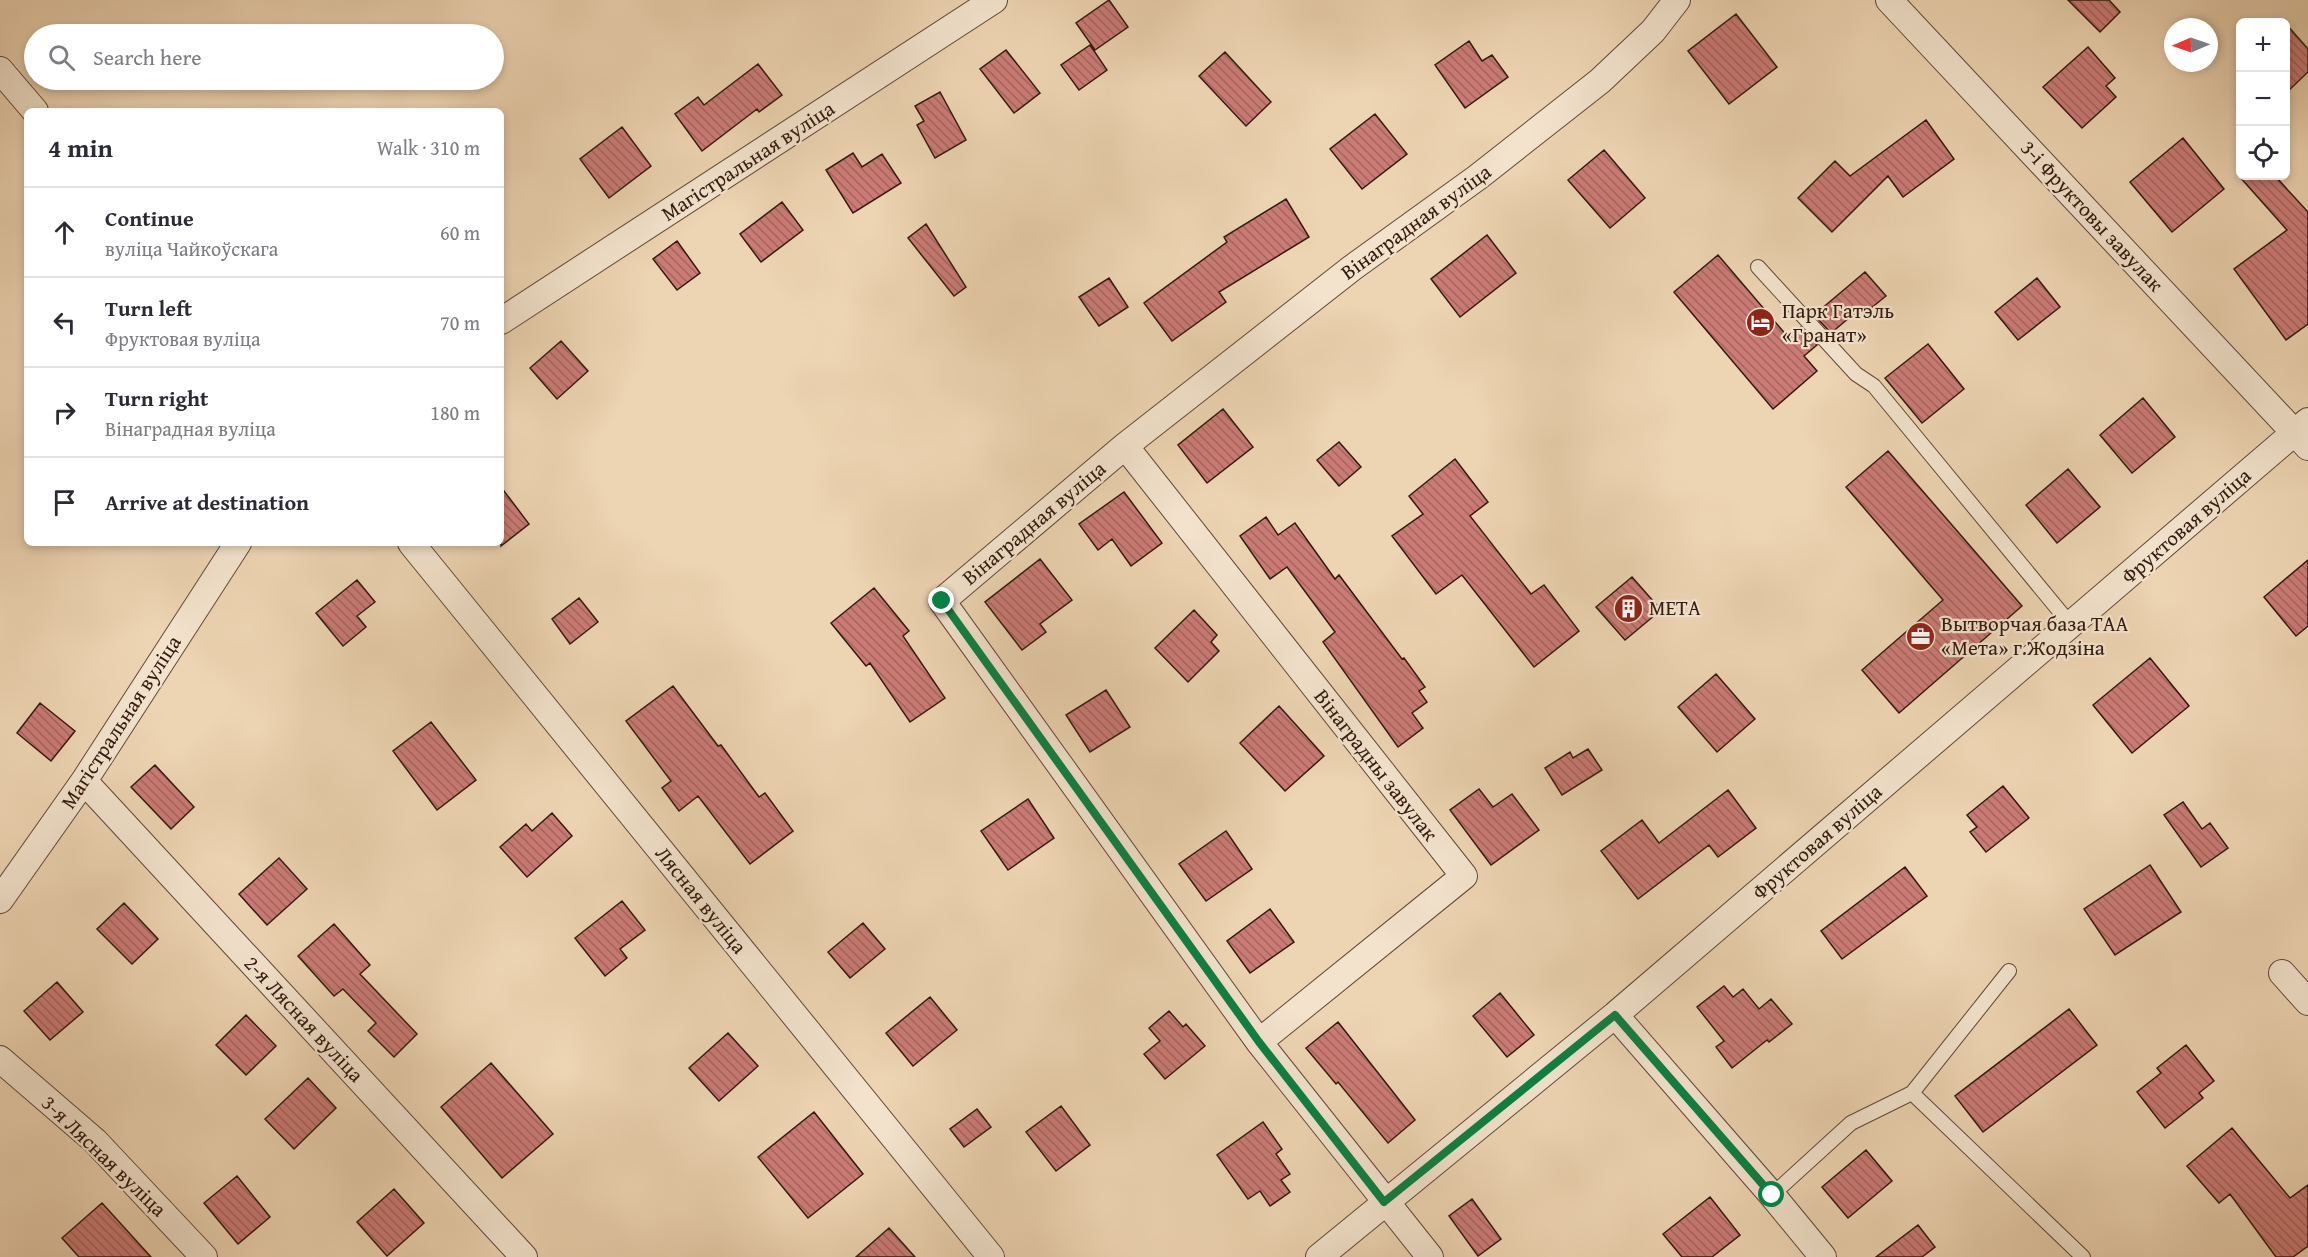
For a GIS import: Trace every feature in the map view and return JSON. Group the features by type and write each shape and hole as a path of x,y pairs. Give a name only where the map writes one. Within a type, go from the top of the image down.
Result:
{"street":[{"name":"Магістральная вуліца","path":"504,319 994,0"},
{"name":"Вінаградная вуліца","path":"1430,1257 1259,1042 942,601 1125,446 1352,268 1478,177 1600,81 1653,31 1677,0"},
{"name":"3-і Фруктовы завулак","path":"1889,0 2304,433"},
{"path":"0,70 32,108"},
{"name":"Фруктовая вуліца","path":"1319,1257 1615,1015 2071,625 2304,433"},
{"name":"Вінаградны завулак","path":"1125,446 1464,876 1259,1042"},
{"name":"Магістральная вуліца","path":"0,900 84,781 236,546"},
{"name":"Лясная вуліца","path":"413,546 991,1257"},
{"name":"2-я Лясная вуліца","path":"84,781 524,1257"},
{"path":"2282,973 2308,1002"},
{"path":"1615,1015 1823,1257"},
{"name":"3-я Лясная вуліца","path":"0,1059 95,1141 204,1257"}],"lane":[{"path":"1758,267 1856,374 1874,386 2071,625"},
{"path":"1772,1195 1851,1123 1912,1093 2009,971"},
{"path":"1912,1093 2083,1257"}],"building":[{"path":"1109,0 1128,27 1095,50 1076,23"},
{"path":"2068,0 2109,0 2120,12 2100,32"},
{"path":"1736,14 1777,67 1729,104 1688,51"},
{"path":"2290,29 2308,49 2308,72 2290,89"},
{"path":"1469,41 1482,61 1492,55 1508,77 1465,108 1435,65"},
{"path":"1090,45 1107,70 1079,90 1061,65"},
{"path":"2088,47 2115,78 2106,86 2116,97 2082,128 2043,87"},
{"path":"1006,50 1040,93 1014,113 980,69"},
{"path":"1225,52 1271,102 1246,126 1199,76"},
{"path":"758,64 782,95 759,112 757,109 702,151 675,114 698,97 704,105"},
{"path":"940,92 966,140 935,158 917,125 924,121 915,106"},
{"path":"1375,114 1407,154 1362,189 1330,149"},
{"path":"1926,120 1954,159 1903,197 1888,176 1832,232 1798,198 1835,161 1850,176"},
{"path":"622,127 651,166 609,198 580,159"},
{"path":"2183,138 2224,189 2172,232 2130,182"},
{"path":"1604,150 1645,198 1610,228 1568,180"},
{"path":"853,153 862,167 882,154 901,183 853,213 826,170"},
{"path":"2243,180 2279,180 2308,212 2308,324 2286,340 2234,269 2287,230"},
{"path":"1286,199 1309,237 1219,292 1226,302 1172,341 1144,303 1227,242 1224,237"},
{"path":"782,202 803,230 761,262 740,234"},
{"path":"926,224 966,287 954,296 908,238"},
{"path":"1487,235 1516,273 1460,317 1431,279"},
{"path":"677,241 700,273 677,290 653,259"},
{"path":"1718,255 1788,337 1801,327 1817,345 1804,356 1817,371 1773,409 1674,292"},
{"path":"1865,272 1886,296 1865,313 1861,308 1831,333 1814,315"},
{"path":"1109,278 1128,307 1099,326 1079,297"},
{"path":"2037,278 2060,307 2018,340 1995,312"},
{"path":"561,341 588,371 557,399 530,368"},
{"path":"1928,344 1964,389 1922,423 1885,378"},
{"path":"2143,398 2175,437 2132,473 2100,435"},
{"path":"1223,409 1253,447 1207,483 1178,445"},
{"path":"1339,442 1361,467 1339,486 1317,460"},
{"path":"1888,451 2022,606 1899,713 1862,670 1943,600 1846,487"},
{"path":"1455,459 1488,502 1470,516 1531,594 1544,585 1579,631 1534,667 1462,575 1436,594 1392,536 1423,514 1409,496"},
{"path":"2068,469 2100,507 2057,543 2026,505"},
{"path":"504,491 529,524 504,544"},
{"path":"1124,492 1162,543 1131,566 1112,539 1098,550 1079,524"},
{"path":"1266,517 1278,535 1295,523 1335,579 1339,575 1425,687 1419,691 1427,702 1412,713 1423,728 1398,747 1323,642 1335,632 1287,567 1270,579 1240,536"},
{"path":"1040,559 1072,600 1040,624 1046,632 1022,650 985,602"},
{"path":"2308,560 2308,626 2296,636 2264,597"},
{"name":"МЕТА","path":"1632,577 1661,610 1625,640 1596,607"},
{"path":"357,580 375,602 357,616 366,627 343,646 316,613"},
{"path":"874,588 909,631 903,636 945,698 910,722 870,663 866,666 831,623"},
{"path":"579,598 598,622 570,644 552,619"},
{"path":"1194,610 1217,635 1211,642 1219,651 1188,682 1155,648"},
{"path":"2150,658 2189,706 2132,753 2093,705"},
{"path":"1716,674 1755,719 1717,752 1678,707"},
{"path":"673,686 718,746 721,745 759,797 765,793 793,831 750,864 698,796 679,811 662,788 671,781 626,721"},
{"path":"1106,690 1130,727 1090,752 1066,715"},
{"path":"40,703 75,731 51,761 17,733"},
{"path":"1279,706 1324,756 1285,791 1240,743"},
{"path":"431,722 476,780 437,810 393,751"},
{"path":"1588,749 1602,770 1562,795 1545,768 1570,752 1573,758"},
{"path":"155,765 194,807 171,829 131,787"},
{"path":"2003,786 2029,818 1986,852 1970,832 1977,827 1967,815"},
{"path":"1479,789 1493,807 1512,794 1539,830 1491,865 1450,810"},
{"path":"1728,790 1756,828 1718,857 1709,845 1638,899 1601,851 1642,820 1659,843"},
{"path":"1028,799 1054,838 1008,870 981,831"},
{"path":"2183,802 2202,829 2210,823 2228,848 2201,867 2164,815"},
{"path":"552,813 572,836 527,877 500,847 526,824 532,831"},
{"path":"1226,831 1252,869 1206,901 1179,864"},
{"path":"279,858 307,889 267,925 239,894"},
{"path":"2150,865 2181,912 2115,955 2084,909"},
{"path":"1905,867 1927,896 1842,959 1821,931"},
{"path":"622,901 645,930 620,949 627,958 605,976 575,938"},
{"path":"124,903 158,939 132,964 97,929"},
{"path":"1270,909 1294,942 1250,973 1227,941"},
{"path":"863,923 885,949 850,978 828,952"},
{"path":"334,924 370,965 360,974 417,1034 394,1057 368,1031 376,1023 343,989 334,996 298,956"},
{"path":"57,982 83,1012 50,1040 24,1011"},
{"path":"1724,986 1733,997 1743,989 1759,1009 1771,999 1792,1024 1769,1042 1767,1040 1732,1068 1716,1047 1724,1041 1697,1007"},
{"path":"1500,993 1534,1035 1507,1057 1473,1016"},
{"path":"930,997 957,1030 913,1066 886,1033"},
{"path":"2069,1009 2097,1045 1983,1132 1955,1096"},
{"path":"1169,1011 1183,1027 1186,1024 1205,1046 1165,1079 1144,1054 1160,1041 1149,1028"},
{"path":"246,1015 276,1046 246,1075 216,1045"},
{"path":"1338,1022 1415,1120 1388,1143 1338,1082 1336,1084 1306,1048"},
{"path":"728,1033 758,1066 719,1101 689,1068"},
{"path":"2186,1045 2214,1081 2199,1093 2203,1098 2165,1128 2137,1092 2161,1073 2157,1068"},
{"path":"491,1063 553,1134 502,1178 441,1107"},
{"path":"308,1078 336,1108 294,1149 265,1119"},
{"path":"1061,1106 1090,1145 1056,1171 1026,1132"},
{"path":"977,1109 991,1127 964,1147 950,1129"},
{"path":"814,1112 863,1174 808,1218 758,1157"},
{"path":"1263,1122 1282,1149 1276,1154 1290,1174 1281,1180 1290,1192 1270,1206 1260,1191 1248,1199 1217,1155"},
{"path":"2232,1128 2290,1198 2308,1185 2308,1246 2293,1257 2276,1257 2230,1194 2219,1203 2187,1166"},
{"path":"1866,1150 1892,1181 1848,1218 1822,1187"},
{"path":"237,1176 270,1217 238,1244 204,1203"},
{"path":"394,1189 424,1223 387,1256 357,1222"},
{"path":"1710,1197 1740,1235 1712,1257 1682,1257 1663,1234"},
{"path":"1472,1199 1501,1239 1478,1256 1449,1216"},
{"path":"102,1203 151,1257 79,1257 62,1238"},
{"path":"1918,1225 1935,1247 1922,1257 1876,1257"},
{"path":"889,1228 915,1257 856,1257"}],"place":[{"name":"Парк Гатэль «Гранат»","path":"1761,323"},
{"name":"МЕТА","path":"1628,608"},
{"name":"Вытворчая база ТАА «Мета» г.Жодзіна","path":"1920,636"}],"route":[{"path":"942,601 1259,1042 1384,1202 1615,1015 1772,1195"}]}
